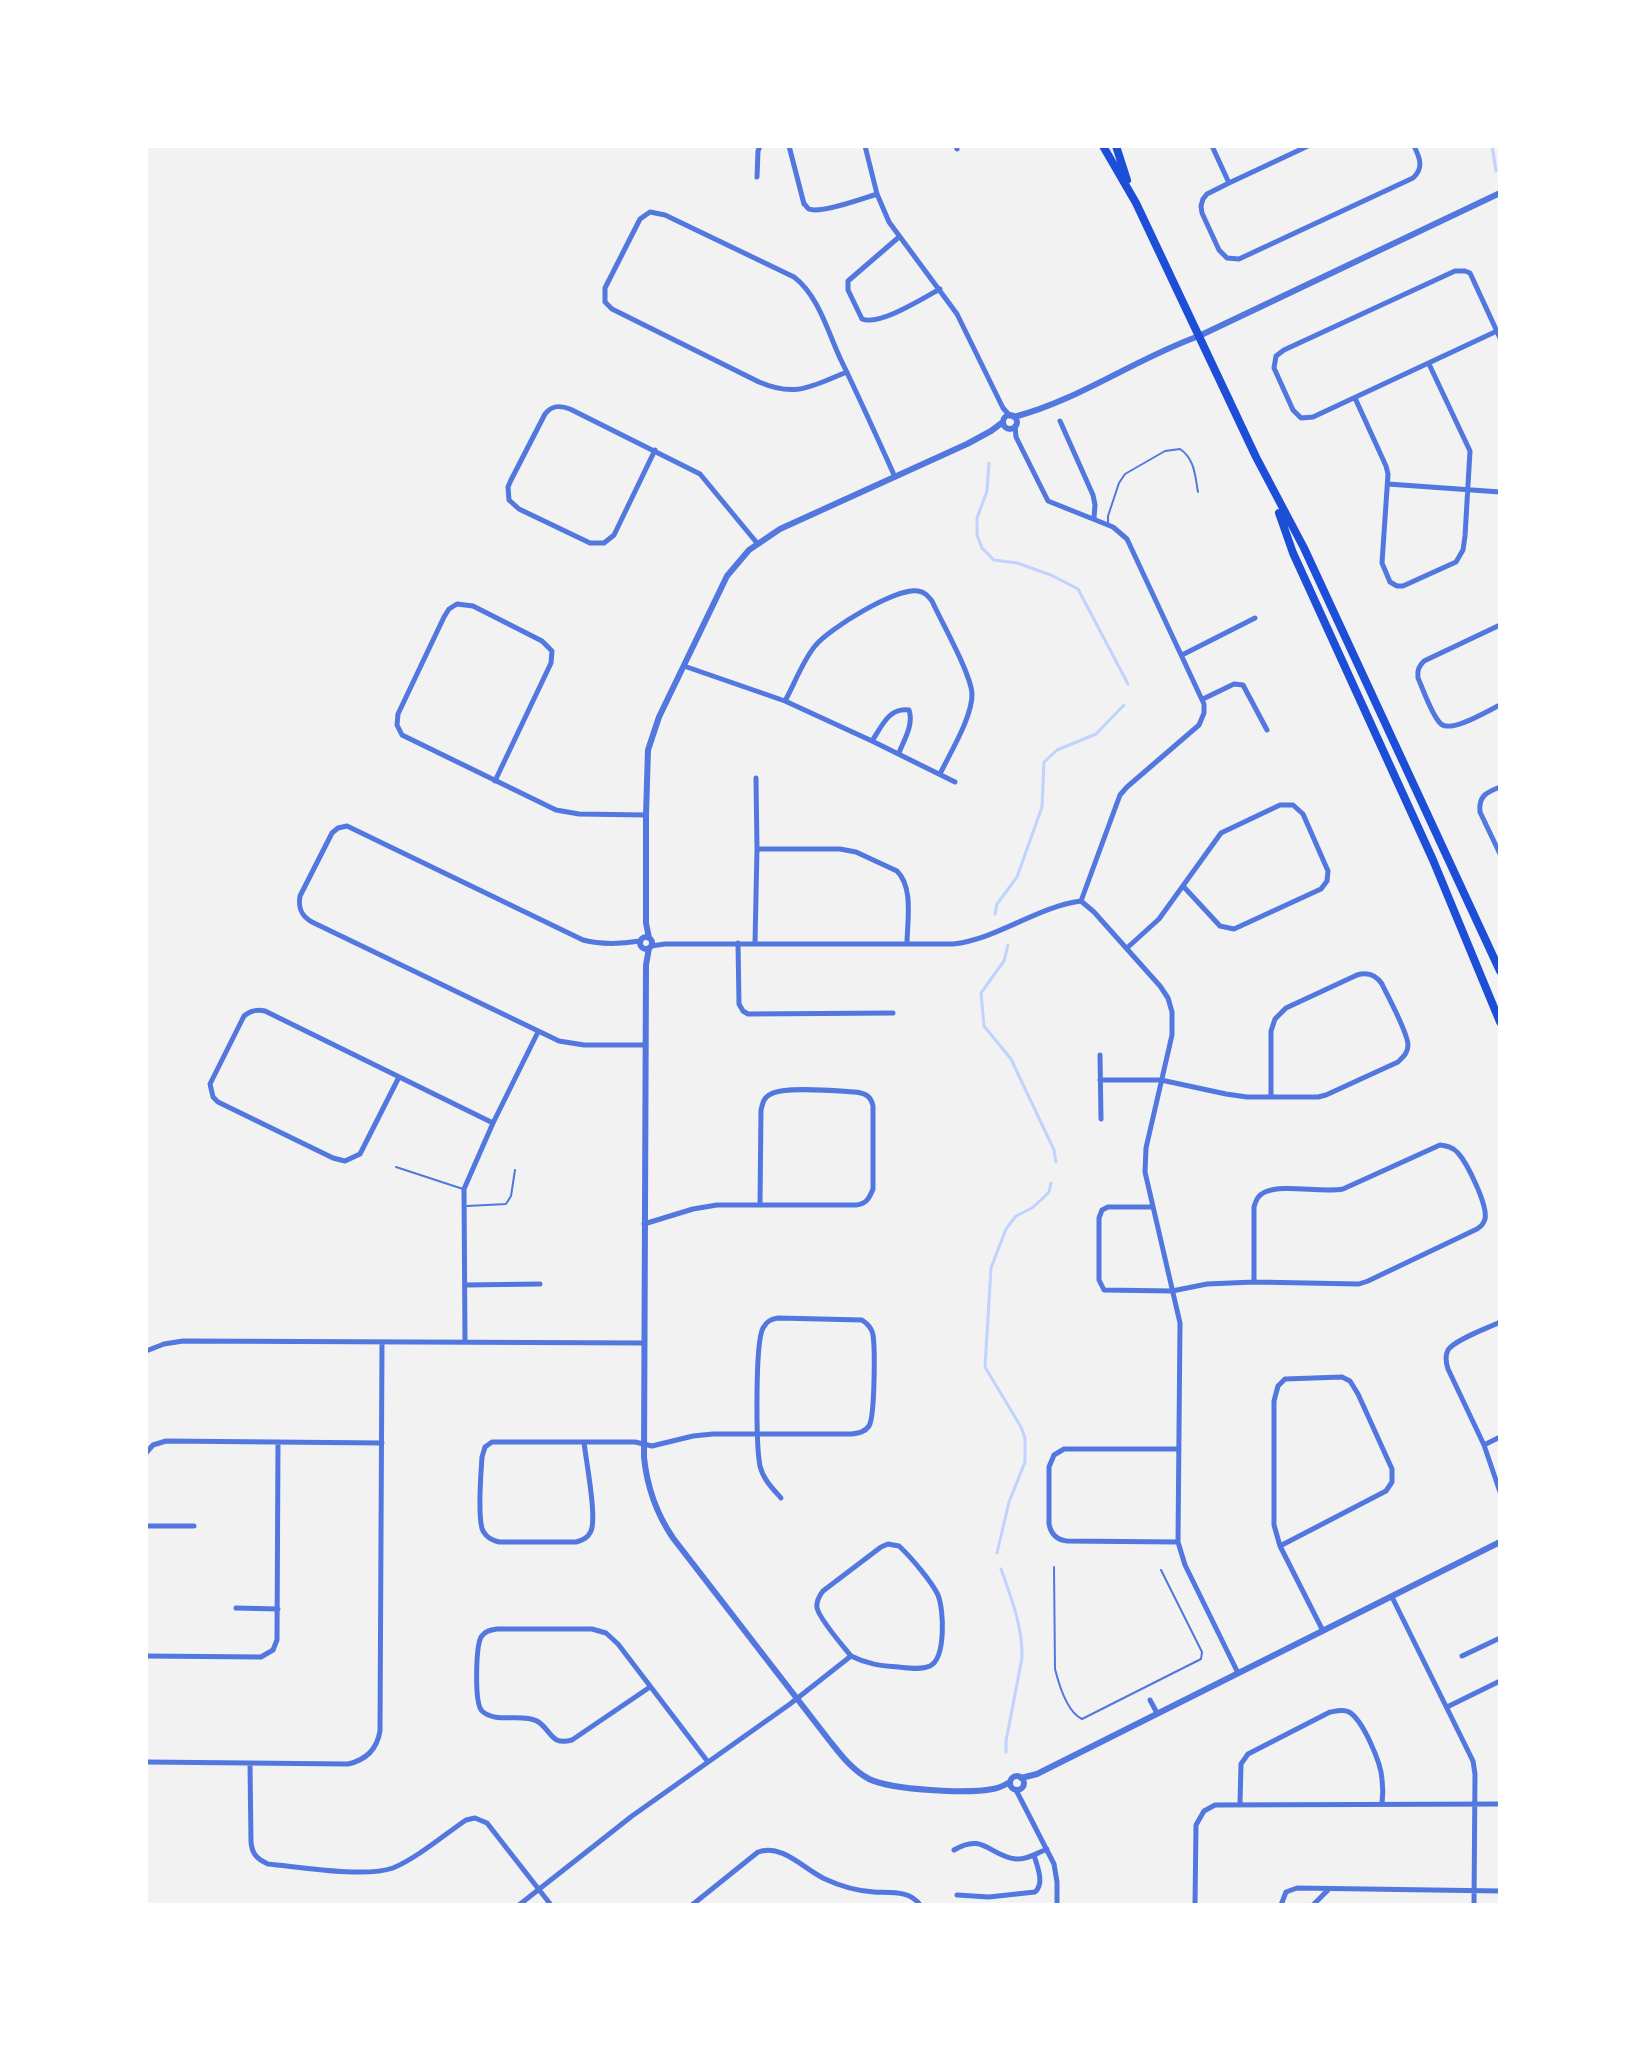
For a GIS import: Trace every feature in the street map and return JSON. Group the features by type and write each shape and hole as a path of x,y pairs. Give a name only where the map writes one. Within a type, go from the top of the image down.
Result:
{"main road":[{"path":"1103,146 1136,203 1272,492 1304,548 1500,971"},
{"path":"1116,146 1136,203"},
{"path":"1272,492 1293,553 1433,860 1500,1022"}],"street":[{"path":"757,177 760,146"},
{"path":"789,146 804,204 809,209 828,208 877,194"},
{"path":"865,146 877,194 889,222 957,314 1048,501 1107,524 1118,530 1130,544 1203,699 1204,713 1199,725 1120,795 1081,901"},
{"path":"1212,146 1229,183"},
{"path":"1308,146 1205,196 1201,210 1221,254 1235,260 1413,178 1420,168 1414,146"},
{"path":"1500,193 780,529 757,543 741,558 727,576 659,717 647,764 644,1224 644,1444 645,1469 651,1493 666,1527 844,1759 859,1773 878,1782 898,1787 962,1790 1018,1785 1500,1542"},
{"path":"847,372 804,389 779,389 612,309 604,298 605,288 640,219 650,212 665,215 802,283 819,312 847,372 895,477"},
{"path":"899,237 848,281 848,290 862,319 872,321 940,289"},
{"path":"1497,331 1313,417 1301,418 1293,410 1274,368 1278,353 1461,270 1470,273 1497,331 1500,338"},
{"path":"1355,398 1386,466 1388,484 1382,563 1390,582 1400,587 1448,566 1461,556 1465,536 1470,451 1429,364"},
{"path":"655,450 614,535 604,543 595,544 576,536 519,509 509,500 508,487 545,414 556,406 565,407 655,450 700,474 757,543"},
{"path":"1060,421 1093,495 1094,518"},
{"path":"1388,484 1500,492"},
{"path":"785,701 808,655 835,627 903,593 916,590 924,593 932,601 972,692 966,718 940,774"},
{"path":"495,781 551,663 552,651 542,641 473,606 457,604 444,617 398,714 397,728 402,735 495,781 565,813 646,815"},
{"path":"1182,655 1255,618"},
{"path":"1500,625 1424,661 1418,673 1437,720 1446,726 1454,727 1500,705"},
{"path":"684,666 785,701 955,782"},
{"path":"1203,699 1234,684 1241,684 1267,730"},
{"path":"872,741 888,716 900,709 908,710 911,722 899,753"},
{"path":"755,943 756,778"},
{"path":"1500,787 1486,793 1479,806 1500,854"},
{"path":"1127,948 1159,919 1221,833 1284,804 1293,805 1303,814 1328,871 1327,881 1321,889 1234,929 1218,924 1183,886"},
{"path":"645,1045 572,1044 538,1032 306,918 301,912 300,896 332,833 341,827 351,827 583,940 602,943 960,943 1054,907 1081,901"},
{"path":"757,849 840,849 856,852 897,871 906,890 907,944"},
{"path":"1081,901 1160,986 1171,1005 1173,1027 1144,1162 1180,1330 1178,1542 1185,1565 1238,1673"},
{"path":"738,943 739,1004 748,1014 893,1013"},
{"path":"1100,1080 1161,1080 1226,1094 1271,1097 1326,1095 1404,1057 1408,1046 1406,1037 1382,984 1375,977 1366,973 1357,975 1286,1008 1278,1015 1271,1031 1271,1097"},
{"path":"399,1077 360,1154 345,1161 218,1102 213,1097 210,1084 244,1016 260,1009 399,1077 493,1123"},
{"path":"465,1342 464,1189 538,1032"},
{"path":"1100,1055 1101,1119"},
{"path":"644,1224 717,1205 760,1205 856,1205 866,1202 873,1189 873,1106 870,1098 855,1092 785,1090 767,1096 761,1110 760,1205"},
{"path":"1152,1207 1108,1207 1101,1212 1099,1283 1107,1291 1172,1291 1207,1284 1254,1282 1348,1284 1368,1281 1481,1226 1485,1214 1480,1194 1459,1154 1440,1145 1343,1189 1264,1193 1254,1207 1254,1282"},
{"path":"465,1285 540,1284"},
{"path":"584,1442 593,1514 593,1527 588,1537 576,1542 499,1542 489,1539 480,1522 482,1457 485,1447 497,1441 635,1442 652,1446 713,1434 757,1434 852,1434 860,1432 868,1427 873,1412 874,1342 869,1326 857,1319 778,1318 768,1321 762,1329 757,1434 762,1474 781,1498"},
{"path":"1500,1322 1455,1343 1446,1358 1448,1369 1484,1445 1500,1492"},
{"path":"146,1351 183,1341 644,1343"},
{"path":"146,1762 348,1764 365,1757 377,1743 380,1731 382,1342"},
{"path":"1280,1546 1386,1491 1392,1482 1392,1469 1358,1394 1350,1381 1342,1377 1285,1379 1276,1391 1274,1525 1280,1546 1323,1631"},
{"path":"1484,1445 1500,1437"},
{"path":"146,1453 153,1445 166,1441 382,1443"},
{"path":"146,1656 266,1655 273,1650 278,1609 278,1442"},
{"path":"1178,1542 1058,1539 1049,1524 1049,1467 1054,1455 1064,1449 1179,1449"},
{"path":"146,1526 194,1526"},
{"path":"888,1544 899,1546 938,1596 940,1655 934,1663 919,1668 876,1666 851,1656 820,1615 817,1605 819,1596 881,1547 888,1544"},
{"path":"1392,1597 1472,1756 1475,1774 1474,1905"},
{"path":"236,1608 278,1609"},
{"path":"650,1687 572,1740 560,1742 533,1720 498,1717 481,1710 477,1693 479,1641 493,1629 599,1631 611,1636 708,1762"},
{"path":"1462,1656 1499,1640"},
{"path":"519,1905 632,1816 797,1699 851,1656"},
{"path":"1447,1707 1500,1681"},
{"path":"1150,1700 1157,1713"},
{"path":"1240,1803 1241,1764 1248,1754 1339,1710 1347,1712 1359,1722 1378,1760 1383,1780 1382,1804"},
{"path":"250,1764 251,1842 253,1852 268,1864 381,1871 405,1862 466,1820 475,1818 487,1823 551,1905"},
{"path":"1018,1785 1021,1798 1056,1870 1057,1905"},
{"path":"1195,1905 1195,1831 1204,1811 1215,1805 1500,1804"},
{"path":"954,1850 977,1843 1019,1859 1047,1849"},
{"path":"692,1905 765,1849 780,1853 824,1879 866,1892 906,1895 913,1897 920,1905"},
{"path":"957,1895 989,1897 1035,1892 1040,1888 1040,1883 1034,1855"},
{"path":"1281,1905 1286,1892 1294,1889 1500,1891"},
{"path":"1313,1905 1330,1889"}],"lane":[{"path":"1107,524 1119,483 1125,474 1165,451 1180,449 1190,457 1198,492"},
{"path":"396,1167 464,1189"},
{"path":"466,1206 506,1204 511,1196 515,1170"},
{"path":"1054,1567 1055,1669 1073,1714 1080,1719 1086,1719 1201,1659 1202,1652 1161,1570"}],"waterway":[{"path":"1492,146 1496,171"},
{"path":"989,463 987,491 977,518 977,535 982,548 994,560 1017,563 1078,589 1128,684"},
{"path":"995,914 997,904 1017,877 1042,807 1044,762 1057,750 1096,734 1124,705"},
{"path":"1008,945 1004,961 981,993 984,1026 1011,1059 1054,1150 1056,1162"},
{"path":"997,1553 1009,1502 1025,1462 1025,1438 985,1367 991,1268 1006,1229 1016,1216 1032,1208 1049,1192 1051,1183"},
{"path":"1001,1569 1016,1613 1022,1647 1006,1752"}]}
